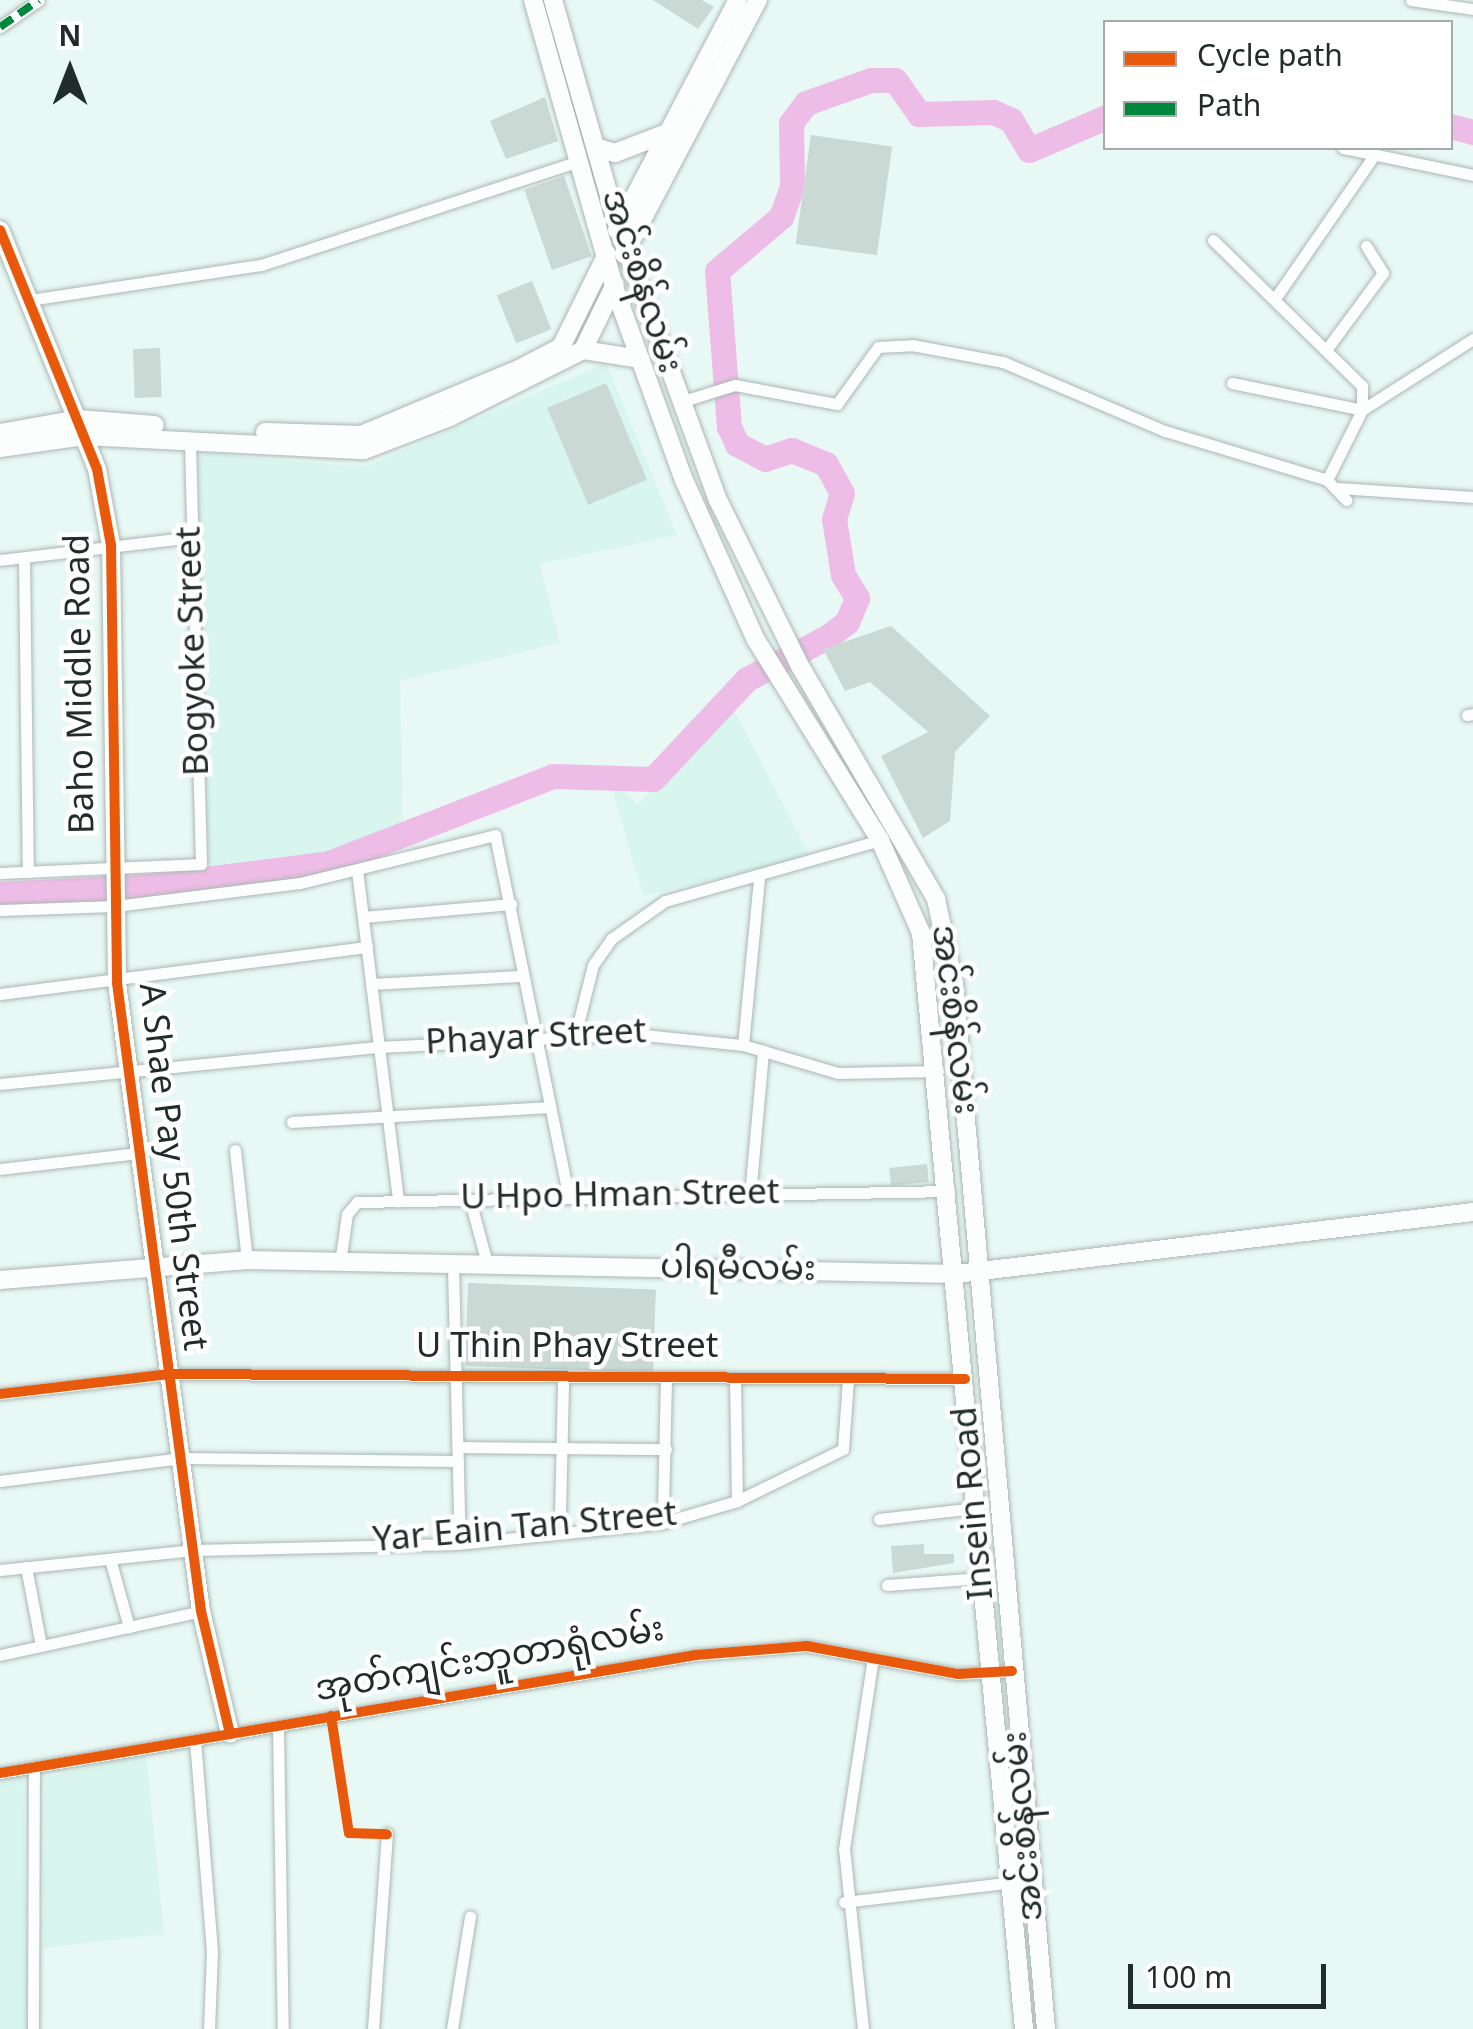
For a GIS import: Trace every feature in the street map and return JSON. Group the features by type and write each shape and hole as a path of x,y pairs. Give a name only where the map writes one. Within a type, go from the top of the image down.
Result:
{"main road":[{"path":"533,0 606,256"},
{"name":"အင်းစိန်လမ်း","path":"553,0 618,226 680,402 785,638 879,794 936,899 954,984 1046,2029"},
{"path":"0,433 81,427 362,435 561,347 664,134 738,0"},
{"path":"583,350 614,287 626,249 758,0"},
{"path":"596,147 615,153 664,134"},
{"name":"Baho Middle Road","path":"0,230 81,427 111,546 115,903"},
{"name":"အင်းစိန်လမ်း","path":"606,256 684,480 763,651 880,840 921,932 939,1071 956,1274"},
{"path":"0,448 81,427 190,439 364,450 450,417 583,350 640,359"},
{"path":"858,806 879,794"},
{"name":"A Shae Pay 50th Street","path":"115,903 118,983 201,1611 230,1734"},
{"name":"ပါရမီလမ်း","path":"0,1280 154,1261 246,1260 956,1274 1473,1212"},
{"name":"Insein Road","path":"956,1274 990,1673"},
{"name":"အင်းစိန်လမ်း","path":"990,1673 1024,2029"}],"street":[{"path":"0,27 39,0"},
{"path":"1411,0 1473,9"},
{"path":"1354,150 1473,175"},
{"path":"1276,298 1375,154"},
{"path":"29,300 261,265 579,161"},
{"path":"1213,240 1329,346 1362,386 1362,410 1332,484"},
{"path":"1329,346 1383,273 1366,246"},
{"path":"1232,383 1362,410 1452,357 1473,339"},
{"path":"680,402 736,385 836,404 878,348 912,344 983,355 1165,432 1332,484 1473,497"},
{"path":"1452,357 1473,358"},
{"name":"Bogyoke Street","path":"115,872 201,864 190,439"},
{"path":"1332,484 1346,500"},
{"path":"0,560 192,537"},
{"path":"24,558 28,872"},
{"path":"0,910 115,903 358,870 495,836 511,904 533,1042 568,1194"},
{"path":"574,1040 593,965 612,939 665,901 759,878 880,840"},
{"path":"358,870 398,1201"},
{"path":"0,874 115,872"},
{"path":"743,1044 759,878"},
{"path":"363,917 511,904"},
{"path":"0,994 118,983 367,948"},
{"path":"371,984 520,976"},
{"name":"Phayar Street","path":"0,1084 379,1047 669,1033 743,1044 838,1073 939,1071"},
{"path":"750,1195 763,1051"},
{"path":"292,1122 550,1107"},
{"path":"235,1150 246,1260"},
{"path":"0,1170 139,1153"},
{"name":"U Hpo Hman Street","path":"340,1263 354,1204 472,1204 568,1194 949,1191"},
{"path":"472,1204 488,1266"},
{"path":"453,1266 459,1519"},
{"name":"U Thin Phay Street","path":"0,1394 169,1374 965,1379"},
{"path":"662,1510 666,1378"},
{"path":"735,1378 737,1501"},
{"path":"560,1516 558,1450 563,1379"},
{"name":"Yar Eain Tan Street","path":"0,1570 194,1550 457,1544 662,1523 737,1501 843,1449 848,1379"},
{"path":"458,1447 666,1450"},
{"path":"0,1481 182,1458 458,1461"},
{"path":"879,1518 976,1508"},
{"path":"110,1559 129,1627"},
{"path":"26,1567 41,1646"},
{"path":"887,1586 981,1578"},
{"path":"0,1655 201,1611"},
{"name":"အုတ်ကျင်းဘူတာရုံလမ်း","path":"0,1773 696,1654 806,1646 990,1673 1012,1671"},
{"path":"863,2029 844,1902 844,1849 873,1658"},
{"path":"278,1727 283,2029"},
{"path":"196,1740 212,1952 209,2029"},
{"path":"32,2029 34,1767"},
{"path":"373,2029 387,1834"},
{"path":"844,1902 1030,1880"},
{"path":"452,2029 470,1916"}],"shaded area":[{"path":"606,363 677,535 540,564 560,643 400,681 403,830 330,854 209,873 198,453 365,467"},
{"path":"733,708 810,856 643,896 609,778 638,804"},
{"path":"146,1753 164,1934 43,1948 45,1778"},
{"path":"23,1775 28,2029 0,2029 0,1779"}],"building":[{"path":"653,0 702,0 714,7 698,29"},
{"path":"545,97 558,141 506,159 490,121"},
{"path":"811,135 892,146 877,255 796,244"},
{"path":"564,176 592,256 552,270 524,190"},
{"path":"532,281 551,329 516,343 497,295"},
{"path":"160,348 162,397 135,398 133,349"},
{"path":"606,383 647,480 588,505 547,408"},
{"path":"891,626 990,716 955,752 950,821 923,838 881,756 928,732 870,682 845,691 823,649"},
{"path":"927,1164 929,1182 891,1186 889,1168"},
{"path":"468,1283 656,1290 653,1373 465,1366"},
{"path":"924,1544 924,1554 954,1554 954,1563 893,1573 891,1546"}],"waterway":[{"path":"0,894 150,886 329,863 553,776 653,779 747,679 829,636 847,622 857,598 843,575 834,519 842,493 826,464 792,450 765,459 737,444 729,427 717,271 781,217 792,186 791,123 806,103 871,80 895,80 919,114 993,112 1011,120 1029,150 1103,118"},
{"path":"1453,127 1473,132"}],"marked path":[{"path":"0,27 39,0"}],"cycle path":[{"path":"0,230 97,469 111,545 117,983 201,1611 230,1734"},
{"path":"0,1394 169,1374 965,1379"},
{"path":"0,1773 696,1655 807,1646 958,1674 1012,1671"},
{"path":"331,1716 349,1833 387,1834"}]}
